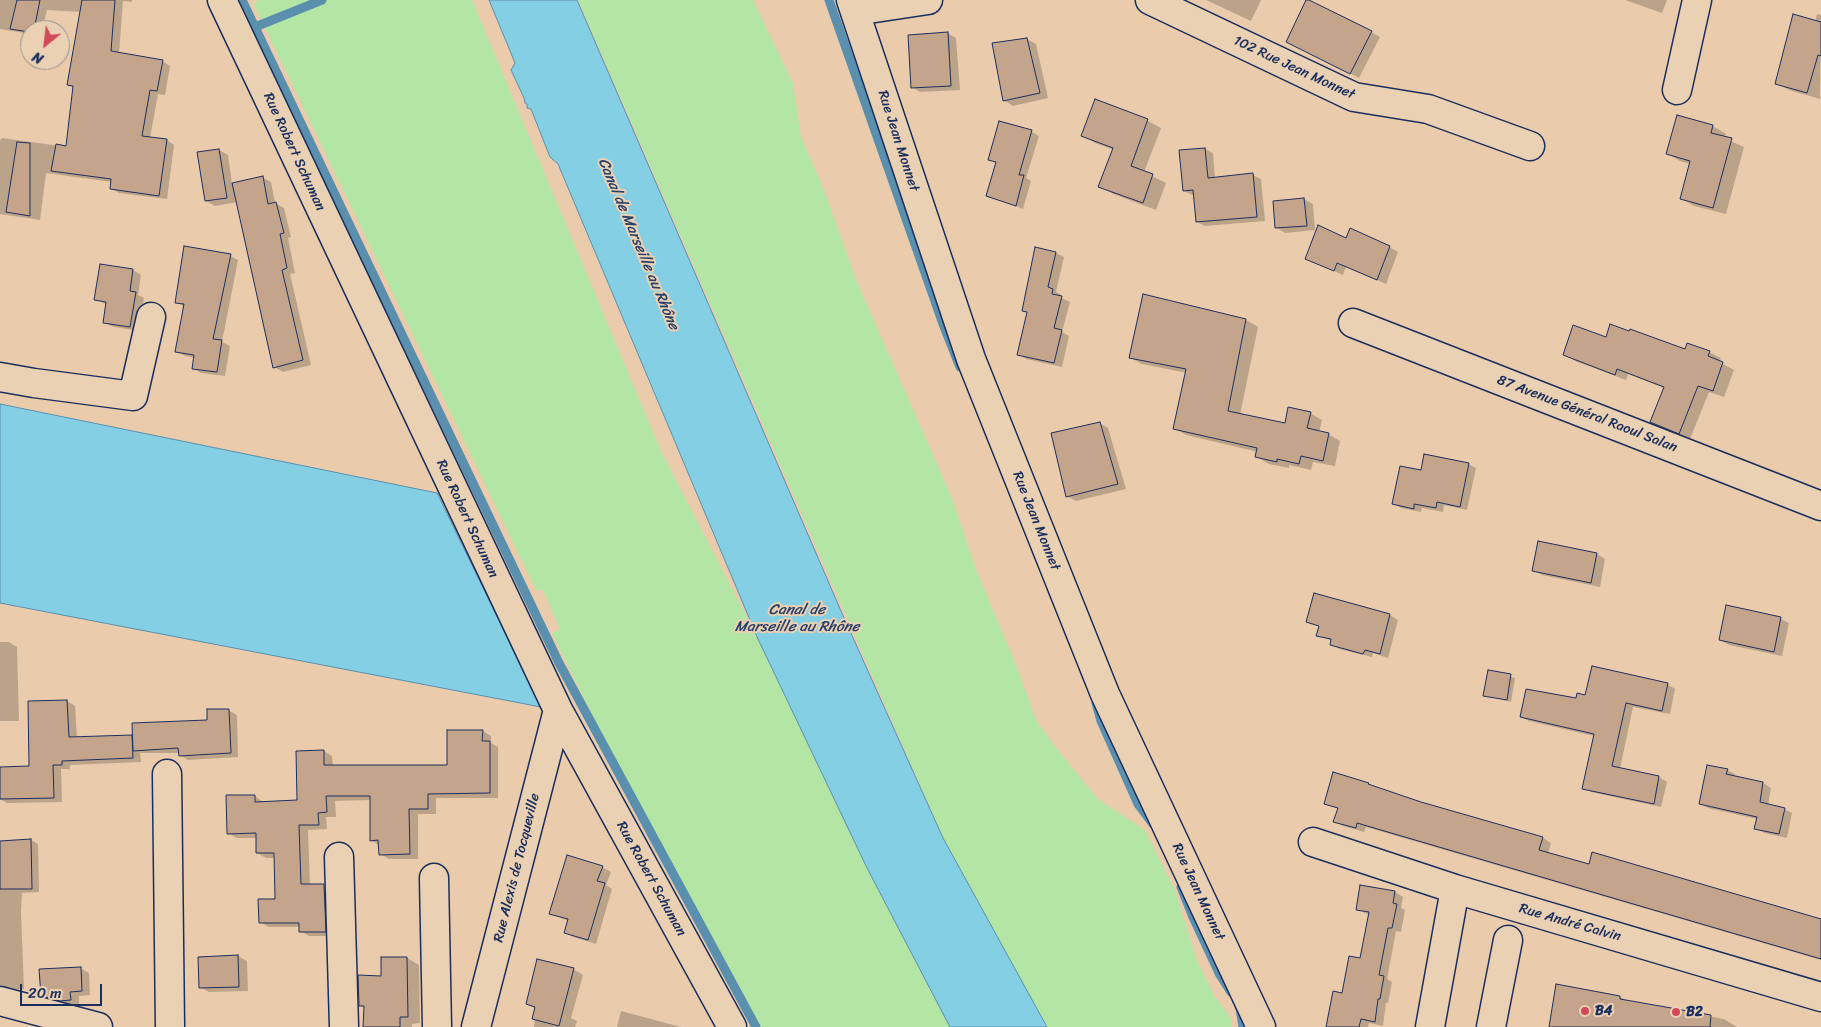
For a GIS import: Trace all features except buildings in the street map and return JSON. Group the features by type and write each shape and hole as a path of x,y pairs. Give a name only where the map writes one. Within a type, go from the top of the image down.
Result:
{"street":[{"name":"Rue Robert Schuman","path":"222,0 558,710 732,1027"},
{"path":"853,6 928,0"},
{"name":"102 Rue Jean Monnet","path":"1150,0 1354,97 1428,109 1530,146"},
{"path":"1677,90 1697,0"},
{"name":"Rue Jean Monnet","path":"853,6 974,368 1105,694 1260,1027"},
{"path":"0,377 134,396 151,316"},
{"name":"87 Avenue Général Raoul Salan","path":"1353,323 1821,506"},
{"name":"Rue Alexis de Tocqueville","path":"476,1027 558,710"},
{"path":"167,774 170,1027"},
{"name":"Rue André Calvin","path":"1313,842 1455,888 1821,997"},
{"path":"339,857 344,1027"},
{"path":"434,878 437,1027"},
{"path":"1430,1027 1455,888"},
{"path":"1491,1027 1508,940"},
{"path":"0,1001 98,1027"}],"green space":[{"path":"258,0 472,0 661,451 758,639 867,868 950,1027 758,1027 609,749 552,633 560,629 543,590 536,590 254,5"},
{"path":"578,0 753,0 793,83 801,137 824,190 857,282 952,498 977,572 1017,667 1036,720 1056,748 1099,800 1145,830 1174,888 1197,960 1215,997 1231,1018 1232,1027 1047,1027 943,838"}],"water":[{"name":"Canal de Marseille au Rhône","path":"489,0 577,0 841,611 943,838 1047,1027 950,1027 867,868 758,639 558,164 550,157 531,109 527,108 527,104 511,70 515,63"},
{"path":"0,404 437,493 541,707 0,603"}],"waterway":[{"path":"242,0 559,663 756,1027"},
{"path":"255,27 322,0"},
{"path":"829,0 943,324 960,367"},
{"path":"1096,703 1101,721 1138,804 1153,824"},
{"path":"1181,887 1220,975 1231,992"},
{"path":"1240,1008 1243,1027"}],"place":[{"name":"B4","path":"1585,1011"},
{"name":"B2","path":"1676,1012"}]}
